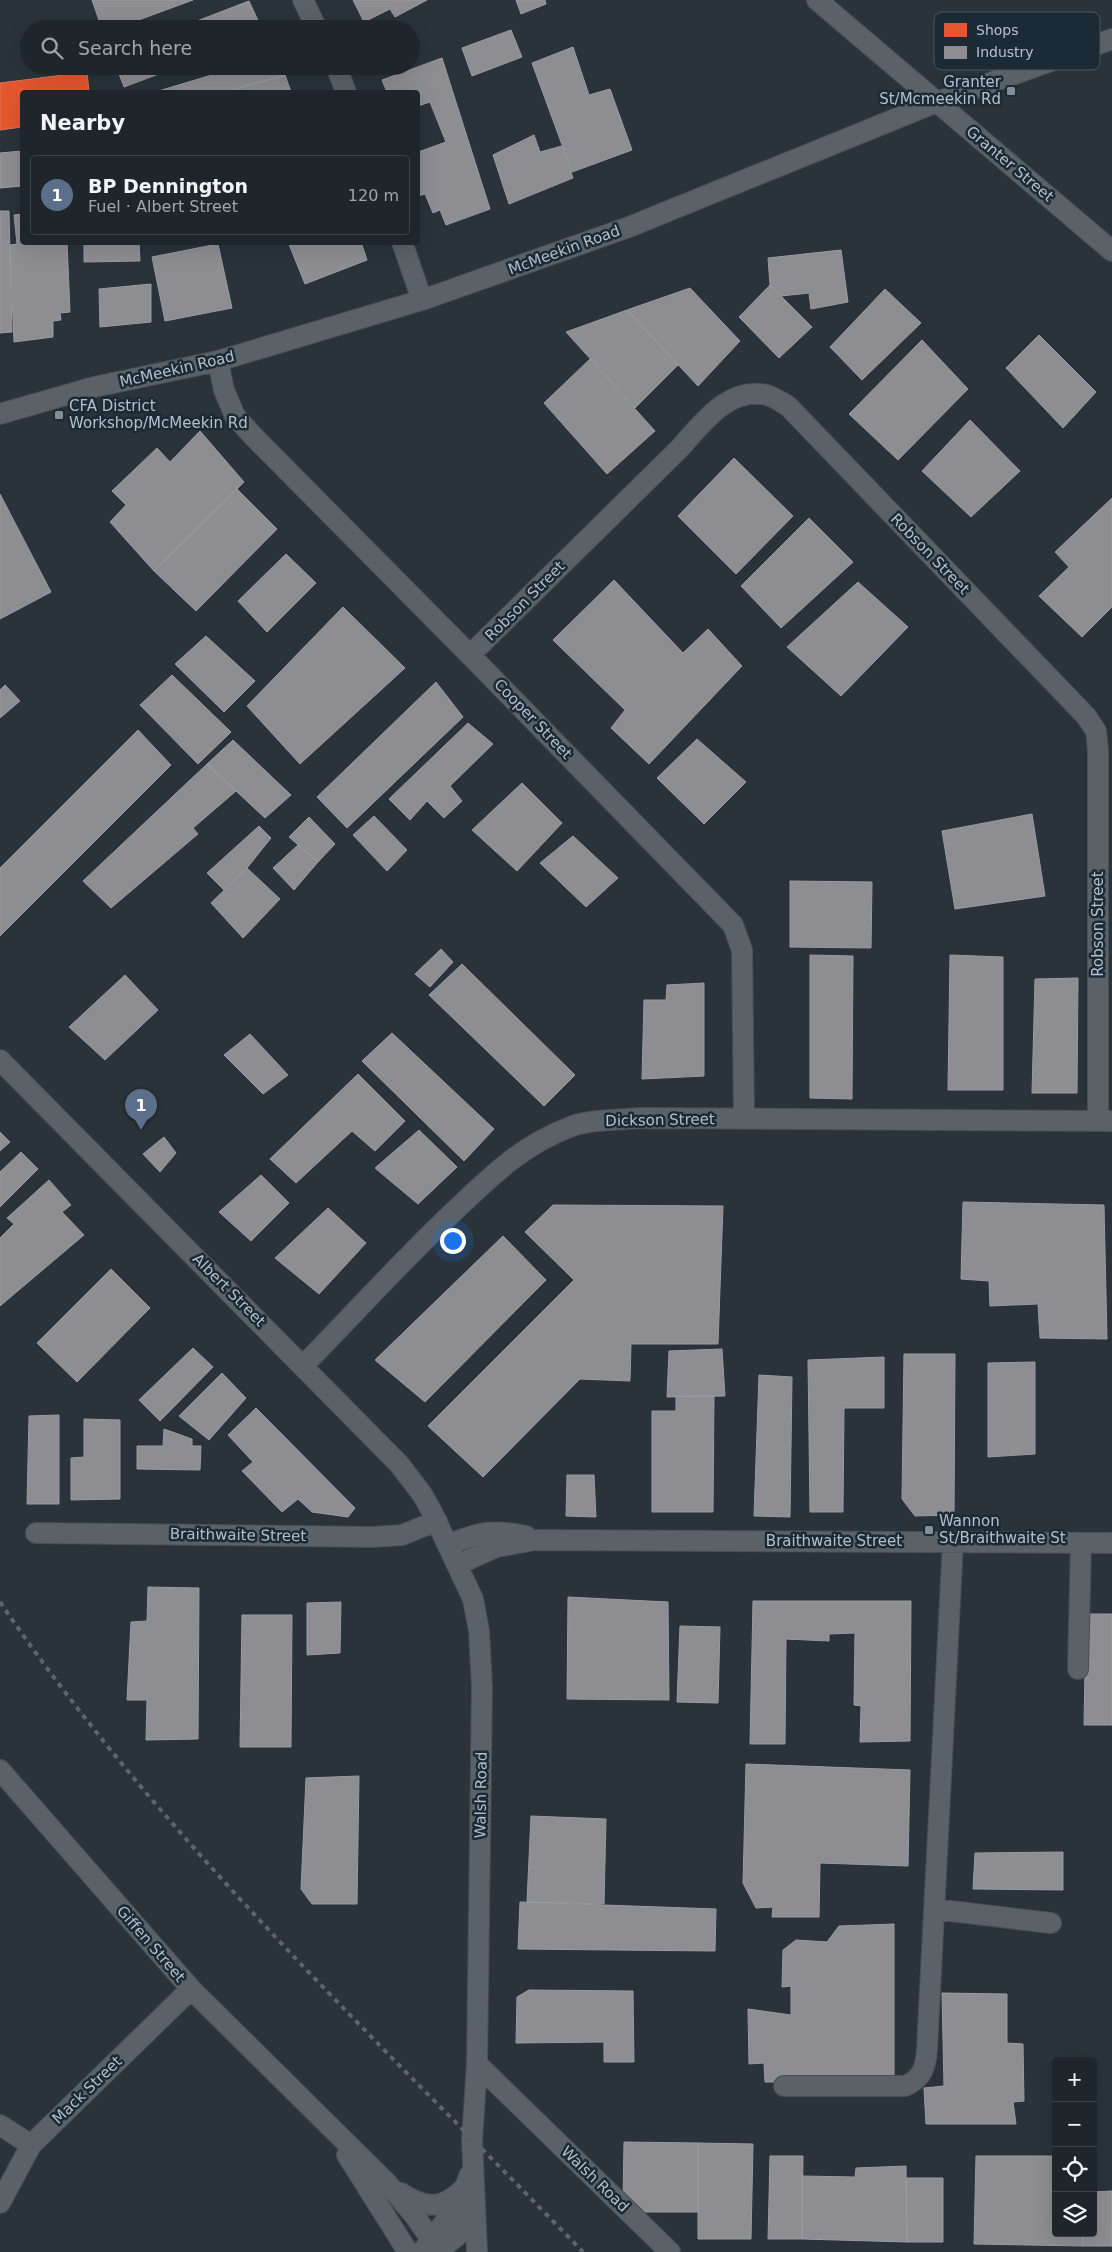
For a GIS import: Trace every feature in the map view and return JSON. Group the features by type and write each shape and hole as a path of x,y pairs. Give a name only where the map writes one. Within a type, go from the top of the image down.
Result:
{"street":[{"path":"303,0 313,20"},
{"name":"Granter Street","path":"817,0 1112,251"},
{"name":"McMeekin Road","path":"1100,43 1112,39"},
{"name":"McMeekin Road","path":"0,414 94,387 218,361 422,300 629,227 937,102 1026,70"},
{"path":"339,75 345,90"},
{"path":"403,245 422,300"},
{"name":"Cooper Street","path":"218,361 224,390 235,416 733,925 742,950 744,1119"},
{"name":"Robson Street","path":"470,655 679,449 712,413 726,402 748,393 769,395 788,406 1080,710 1096,731 1098,750 1105,1121"},
{"name":"Albert Street","path":"0,1060 399,1464 422,1494 443,1533"},
{"name":"Dickson Street","path":"303,1366 429,1235 496,1172 543,1139 572,1126 600,1121 641,1118 1105,1121"},
{"name":"Braithwaite Street","path":"36,1533 389,1536 443,1533 472,1535 491,1532 555,1540"},
{"name":"Walsh Road","path":"443,1533 473,1599 479,1631 482,1687 477,2064 470,2174 475,2206 478,2252"},
{"name":"Braithwaite Street","path":"457,1565 496,1546 521,1541 1112,1543"},
{"path":"784,2086 905,2086 914,2083 922,2074 927,2049 952,1542"},
{"path":"1078,1669 1081,1543"},
{"name":"Giffen Street","path":"0,1770 190,1989 387,2184 433,2249"},
{"path":"934,1909 1051,1923"},
{"name":"Mack Street","path":"0,2203 31,2145 190,1989"},
{"name":"Walsh Road","path":"477,2064 670,2252"},
{"name":"Giffen Street","path":"312,2111 348,2156 408,2252"},
{"path":"0,2126 31,2145"},
{"path":"387,2184 417,2202 428,2205 440,2204 460,2192 470,2174"},
{"name":"Walsh Road","path":"433,2249 460,2202 470,2174"},
{"path":"433,2249 458,2236 468,2223 475,2206"}],"building: Shops":[{"path":"63,75 87,75 89,90 20,90 20,127 0,130 0,83"}],"building: Industry":[{"path":"92,0 193,0 139,20 99,20"},
{"path":"353,0 427,0 395,17 390,9 368,20 363,20"},
{"path":"516,0 545,0 546,4 521,14"},
{"path":"249,1 258,20 199,20"},
{"path":"511,30 522,57 472,76 462,48"},
{"path":"573,47 589,95 610,89 632,150 572,172 532,63"},
{"path":"442,58 490,209 446,225 440,210 433,213 425,194 420,195 420,151 446,142 430,102 420,105 420,90 386,90 382,80 396,75 420,75 420,66"},
{"path":"119,75 156,75 124,87"},
{"path":"212,75 285,75 232,90 162,90"},
{"path":"285,75 290,90 232,90"},
{"path":"534,135 540,152 562,146 573,178 509,204 493,155"},
{"path":"20,151 20,186 0,188 0,153"},
{"path":"0,211 9,211 12,332 0,333"},
{"path":"20,214 20,245 67,245 70,312 60,313 61,320 53,321 53,337 14,342 10,245 17,244 14,215"},
{"path":"84,245 139,245 140,261 84,262"},
{"path":"218,245 232,308 165,321 152,257"},
{"path":"289,245 362,245 367,260 305,284"},
{"path":"841,250 848,302 811,309 809,293 781,296 770,285 768,258"},
{"path":"151,284 151,322 100,327 99,289"},
{"path":"770,285 812,327 779,358 739,317"},
{"path":"690,288 740,341 698,386 627,310"},
{"path":"885,289 921,323 862,380 830,347"},
{"path":"627,310 678,365 635,408 566,332"},
{"path":"1039,335 1096,392 1063,428 1006,368"},
{"path":"922,340 968,389 898,460 849,414"},
{"path":"590,359 655,431 607,474 544,403"},
{"path":"970,420 1020,471 971,517 922,471"},
{"path":"200,431 244,482 154,571 110,522 126,505 112,491 157,448 170,462"},
{"path":"734,458 793,516 736,574 678,516"},
{"path":"237,489 277,529 196,611 154,571"},
{"path":"0,494 51,592 0,619"},
{"path":"1112,498 1112,607 1082,637 1039,596 1069,567 1055,552"},
{"path":"809,518 853,562 781,628 741,586"},
{"path":"286,554 316,583 267,632 238,601"},
{"path":"614,580 683,653 708,629 742,666 649,764 611,728 625,710 553,640"},
{"path":"858,582 908,627 841,696 787,647"},
{"path":"343,607 405,668 300,764 247,706"},
{"path":"206,636 255,681 224,712 175,664"},
{"path":"172,675 231,732 198,764 140,705"},
{"path":"436,682 463,717 347,828 317,797"},
{"path":"5,685 20,701 0,718 0,690"},
{"path":"468,723 493,744 450,786 462,801 444,818 427,801 410,820 389,799"},
{"path":"138,730 171,765 0,936 0,868"},
{"path":"697,739 746,782 704,824 657,778"},
{"path":"233,740 291,795 265,818 207,764"},
{"path":"207,764 236,791 193,828 198,834 111,908 83,881"},
{"path":"522,783 562,823 517,871 472,830"},
{"path":"1032,814 1045,896 955,909 942,831"},
{"path":"374,816 407,850 387,871 353,835"},
{"path":"309,817 335,844 318,862 289,837"},
{"path":"259,826 271,838 247,868 224,890 207,873"},
{"path":"573,836 618,878 586,907 540,863"},
{"path":"298,845 318,862 294,890 273,868"},
{"path":"247,868 280,899 243,938 211,903"},
{"path":"790,881 872,882 871,948 790,947"},
{"path":"441,949 453,962 430,987 415,974"},
{"path":"810,955 853,956 852,1099 810,1098"},
{"path":"950,955 1003,957 1003,1090 948,1090"},
{"path":"462,964 575,1075 544,1106 429,995"},
{"path":"125,975 158,1010 105,1060 69,1027"},
{"path":"1078,978 1077,1093 1032,1093 1035,979"},
{"path":"704,983 704,1076 642,1079 644,1000 666,1000 667,985"},
{"path":"392,1033 494,1129 464,1161 362,1061"},
{"path":"250,1034 288,1075 263,1094 224,1055"},
{"path":"358,1074 405,1121 375,1151 352,1131 296,1183 270,1159"},
{"path":"419,1130 457,1167 418,1204 375,1168"},
{"path":"0,1132 10,1142 0,1151"},
{"path":"164,1137 176,1153 160,1172 143,1154"},
{"path":"21,1152 38,1169 0,1207 0,1172"},
{"path":"261,1175 289,1203 251,1241 219,1212"},
{"path":"49,1180 71,1205 62,1212 84,1235 0,1306 0,1238 14,1224 7,1218"},
{"path":"963,1202 1104,1205 1107,1339 1040,1338 1038,1304 990,1306 989,1281 961,1279"},
{"path":"553,1205 723,1206 718,1344 631,1344 630,1381 580,1379 483,1477 428,1426 574,1280 525,1232"},
{"path":"328,1208 366,1243 319,1294 275,1258"},
{"path":"503,1236 546,1280 425,1402 375,1360"},
{"path":"111,1269 150,1308 77,1382 37,1343"},
{"path":"193,1348 213,1367 160,1421 139,1400"},
{"path":"722,1349 725,1396 667,1397 669,1351"},
{"path":"904,1354 955,1354 954,1515 915,1516 902,1499"},
{"path":"884,1357 884,1408 844,1408 843,1512 810,1512 808,1360"},
{"path":"1035,1362 1035,1454 988,1457 988,1363"},
{"path":"222,1373 246,1398 209,1440 179,1416"},
{"path":"759,1375 792,1377 790,1517 754,1516"},
{"path":"676,1396 714,1396 713,1512 652,1512 652,1411 676,1411"},
{"path":"256,1408 355,1508 348,1517 312,1512 298,1499 282,1512 242,1471 253,1462 228,1435"},
{"path":"59,1415 59,1504 27,1504 29,1416"},
{"path":"84,1419 120,1420 120,1499 71,1500 71,1458 84,1457"},
{"path":"164,1429 192,1439 192,1446 201,1446 200,1470 137,1469 137,1446 163,1446"},
{"path":"567,1475 594,1475 596,1517 566,1516"},
{"path":"148,1587 199,1588 198,1739 146,1740 147,1700 127,1700 131,1622 147,1621"},
{"path":"568,1597 668,1602 669,1700 567,1699"},
{"path":"753,1601 911,1601 910,1741 860,1742 861,1706 854,1705 855,1633 829,1634 829,1641 786,1639 785,1744 750,1744"},
{"path":"341,1602 340,1653 307,1655 307,1603"},
{"path":"1086,1614 1112,1614 1112,1725 1084,1725"},
{"path":"242,1615 292,1615 291,1747 240,1747"},
{"path":"680,1626 720,1627 718,1703 677,1702"},
{"path":"746,1764 910,1770 908,1866 820,1863 819,1917 772,1917 773,1907 756,1908 743,1883"},
{"path":"359,1776 357,1904 312,1904 301,1889 306,1778"},
{"path":"531,1816 606,1819 604,1904 527,1902"},
{"path":"1063,1852 1063,1890 973,1889 975,1853"},
{"path":"520,1902 716,1909 715,1951 518,1949"},
{"path":"894,1924 894,2082 765,2082 764,2063 749,2064 748,2009 791,2015 791,1986 782,1987 783,1950 796,1940 827,1942 839,1926"},
{"path":"529,1990 633,1991 634,2062 604,2062 604,2042 516,2043 517,1997"},
{"path":"942,1993 1007,1994 1007,2043 1023,2044 1024,2101 1013,2102 1016,2124 926,2124 924,2088 944,2086"},
{"path":"624,2142 698,2143 698,2212 638,2212 623,2200"},
{"path":"698,2143 753,2144 751,2239 698,2239"},
{"path":"770,2156 803,2156 802,2239 768,2239"},
{"path":"976,2156 1052,2156 1052,2237 1083,2237 1083,2246 974,2244"},
{"path":"906,2166 907,2242 802,2239 802,2176 855,2177 856,2168"},
{"path":"906,2178 943,2178 943,2242 907,2242"},
{"path":"1112,2191 1112,2246 1083,2246 1083,2237 1097,2237 1097,2192"}],"railway":[{"path":"0,1602 64,1691 132,1776 203,1858 353,2018 583,2252"}],"place":[{"name":"Granter St/Mcmeekin Rd","path":"1011,91"},
{"name":"CFA District Workshop/McMeekin Rd","path":"59,415"},
{"name":"BP Dennington","path":"141,1130"},
{"name":"Wannon St/Braithwaite St","path":"929,1530"}]}
